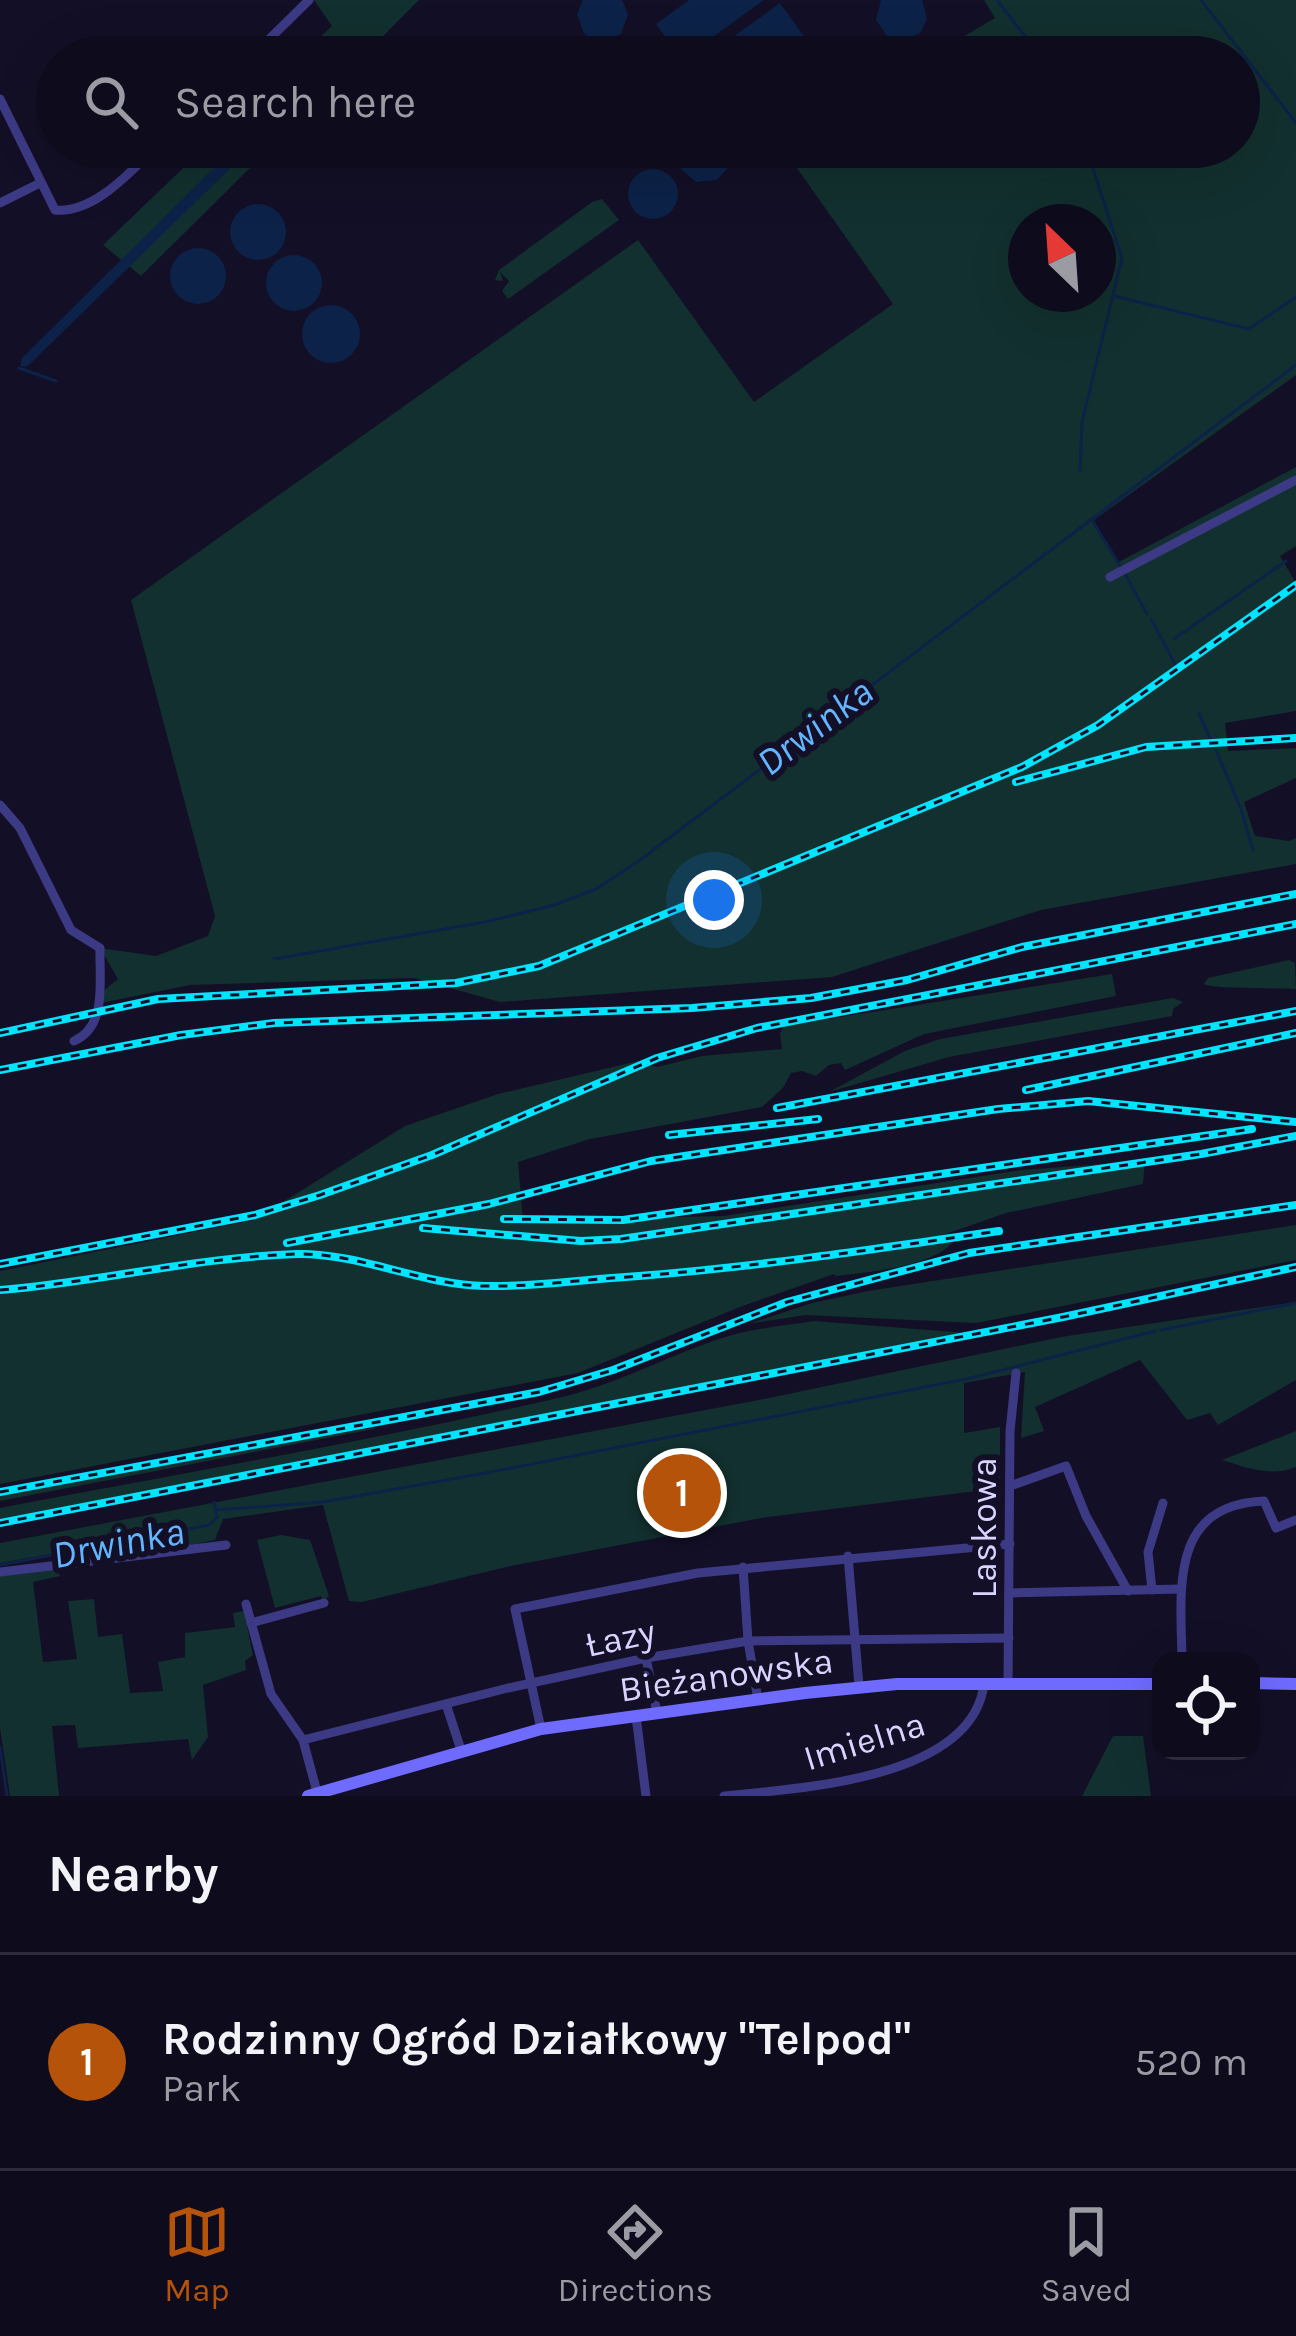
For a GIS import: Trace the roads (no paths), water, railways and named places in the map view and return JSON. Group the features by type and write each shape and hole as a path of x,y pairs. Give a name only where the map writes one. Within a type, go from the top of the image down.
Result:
{"street":[{"path":"271,36 308,0"},
{"path":"0,99 52,209 66,211 110,189 133,168"},
{"path":"0,203 40,183"},
{"path":"1110,577 1296,480"},
{"path":"0,805 20,828 71,930 100,948 97,1020 90,1032 74,1040"},
{"name":"Laskowa","path":"1008,1683 1016,1373"},
{"path":"1010,1486 1066,1466 1086,1516 1127,1591"},
{"path":"1182,1652 1181,1589 1187,1546 1220,1510 1264,1501 1276,1528 1296,1520"},
{"path":"1152,1590 1148,1552 1162,1503"},
{"path":"541,1729 515,1609 743,1567 1010,1544"},
{"path":"0,1572 226,1545"},
{"path":"848,1556 860,1686"},
{"path":"743,1567 758,1700"},
{"path":"1009,1593 1181,1589"},
{"path":"246,1604 271,1694 303,1740 312,1794"},
{"path":"251,1623 323,1604"},
{"name":"Łazy","path":"303,1740 646,1658 748,1641 1009,1638"},
{"path":"646,1658 657,1713"},
{"path":"1260,1683 1296,1684"},
{"name":"Imielna","path":"724,1796 844,1780 929,1754 971,1721 984,1684"},
{"name":"Bieżanowska","path":"312,1794 541,1729 860,1686 1152,1684"},
{"path":"446,1704 461,1750"},
{"path":"636,1716 646,1796"}],"water":[{"path":"583,0 622,0 628,14 621,34 588,36 577,14"},
{"path":"689,0 764,0 714,36 665,36 656,24"},
{"path":"881,0 922,0 927,19 914,36 887,36 876,20"},
{"path":"780,3 804,36 734,36"},
{"path":"214,168 231,168 26,367 20,366 22,358"},
{"path":"727,168 717,180 696,182 681,169"},
{"path":"643,170 663,170 677,184 677,204 663,218 643,218 629,204 629,184"},
{"path":"258,204 278,212 286,232 278,252 258,260 238,252 230,232 238,212"},
{"path":"198,248 218,256 226,276 218,296 198,304 178,296 170,276 178,256"},
{"path":"294,255 314,263 322,283 314,303 294,311 274,303 266,283 274,263"},
{"path":"331,305 351,314 360,334 351,354 331,363 311,354 302,334 311,314"}],"waterway":[{"path":"997,0 1025,36"},
{"name":"Drwinka","path":"1201,0 1229,36"},
{"name":"Drwinka","path":"1260,76 1296,123"},
{"path":"1080,472 1082,422 1122,258 1093,168"},
{"path":"1116,296 1249,329 1296,297"},
{"name":"Drwinka","path":"274,959 485,922 596,889 1296,365"},
{"path":"19,368 56,381"},
{"path":"1092,520 1120,566"},
{"path":"1174,639 1286,561"},
{"path":"1125,574 1147,614"},
{"path":"1151,619 1176,666"},
{"path":"1199,714 1211,740"},
{"path":"1216,750 1253,850"},
{"path":"1161,1330 1296,1303"},
{"path":"216,1510 323,1502 491,1472 971,1378 1155,1331"},
{"name":"Drwinka","path":"0,1565 209,1525 217,1517 214,1502"},
{"path":"0,1747 7,1796"}],"railway":[{"path":"0,1033 158,999 456,983 539,966 1022,767 1098,725 1296,585"},
{"path":"1016,782 1146,747 1296,738"},
{"path":"0,1070 181,1035 274,1023 692,1008 811,998 907,980 1022,947 1296,894"},
{"path":"0,1264 255,1215 320,1195 432,1155 657,1058 757,1028 1296,924"},
{"path":"777,1108 1296,1011"},
{"path":"1026,1090 1296,1033"},
{"path":"287,1243 489,1204 651,1161 998,1109 1088,1101 1296,1122"},
{"path":"669,1135 818,1119"},
{"path":"504,1219 623,1220 1252,1129"},
{"path":"423,1228 581,1241 621,1239 1296,1136"},
{"path":"0,1492 539,1392 613,1370 787,1302 969,1253 1296,1205"},
{"path":"0,1290 297,1254 345,1258 461,1284 533,1285 758,1264 999,1231"},
{"path":"0,1523 1063,1317 1296,1267"}],"place":[{"name":"Rodzinny Ogród Działkowy \"Telpod\"","path":"682,1493"}]}
